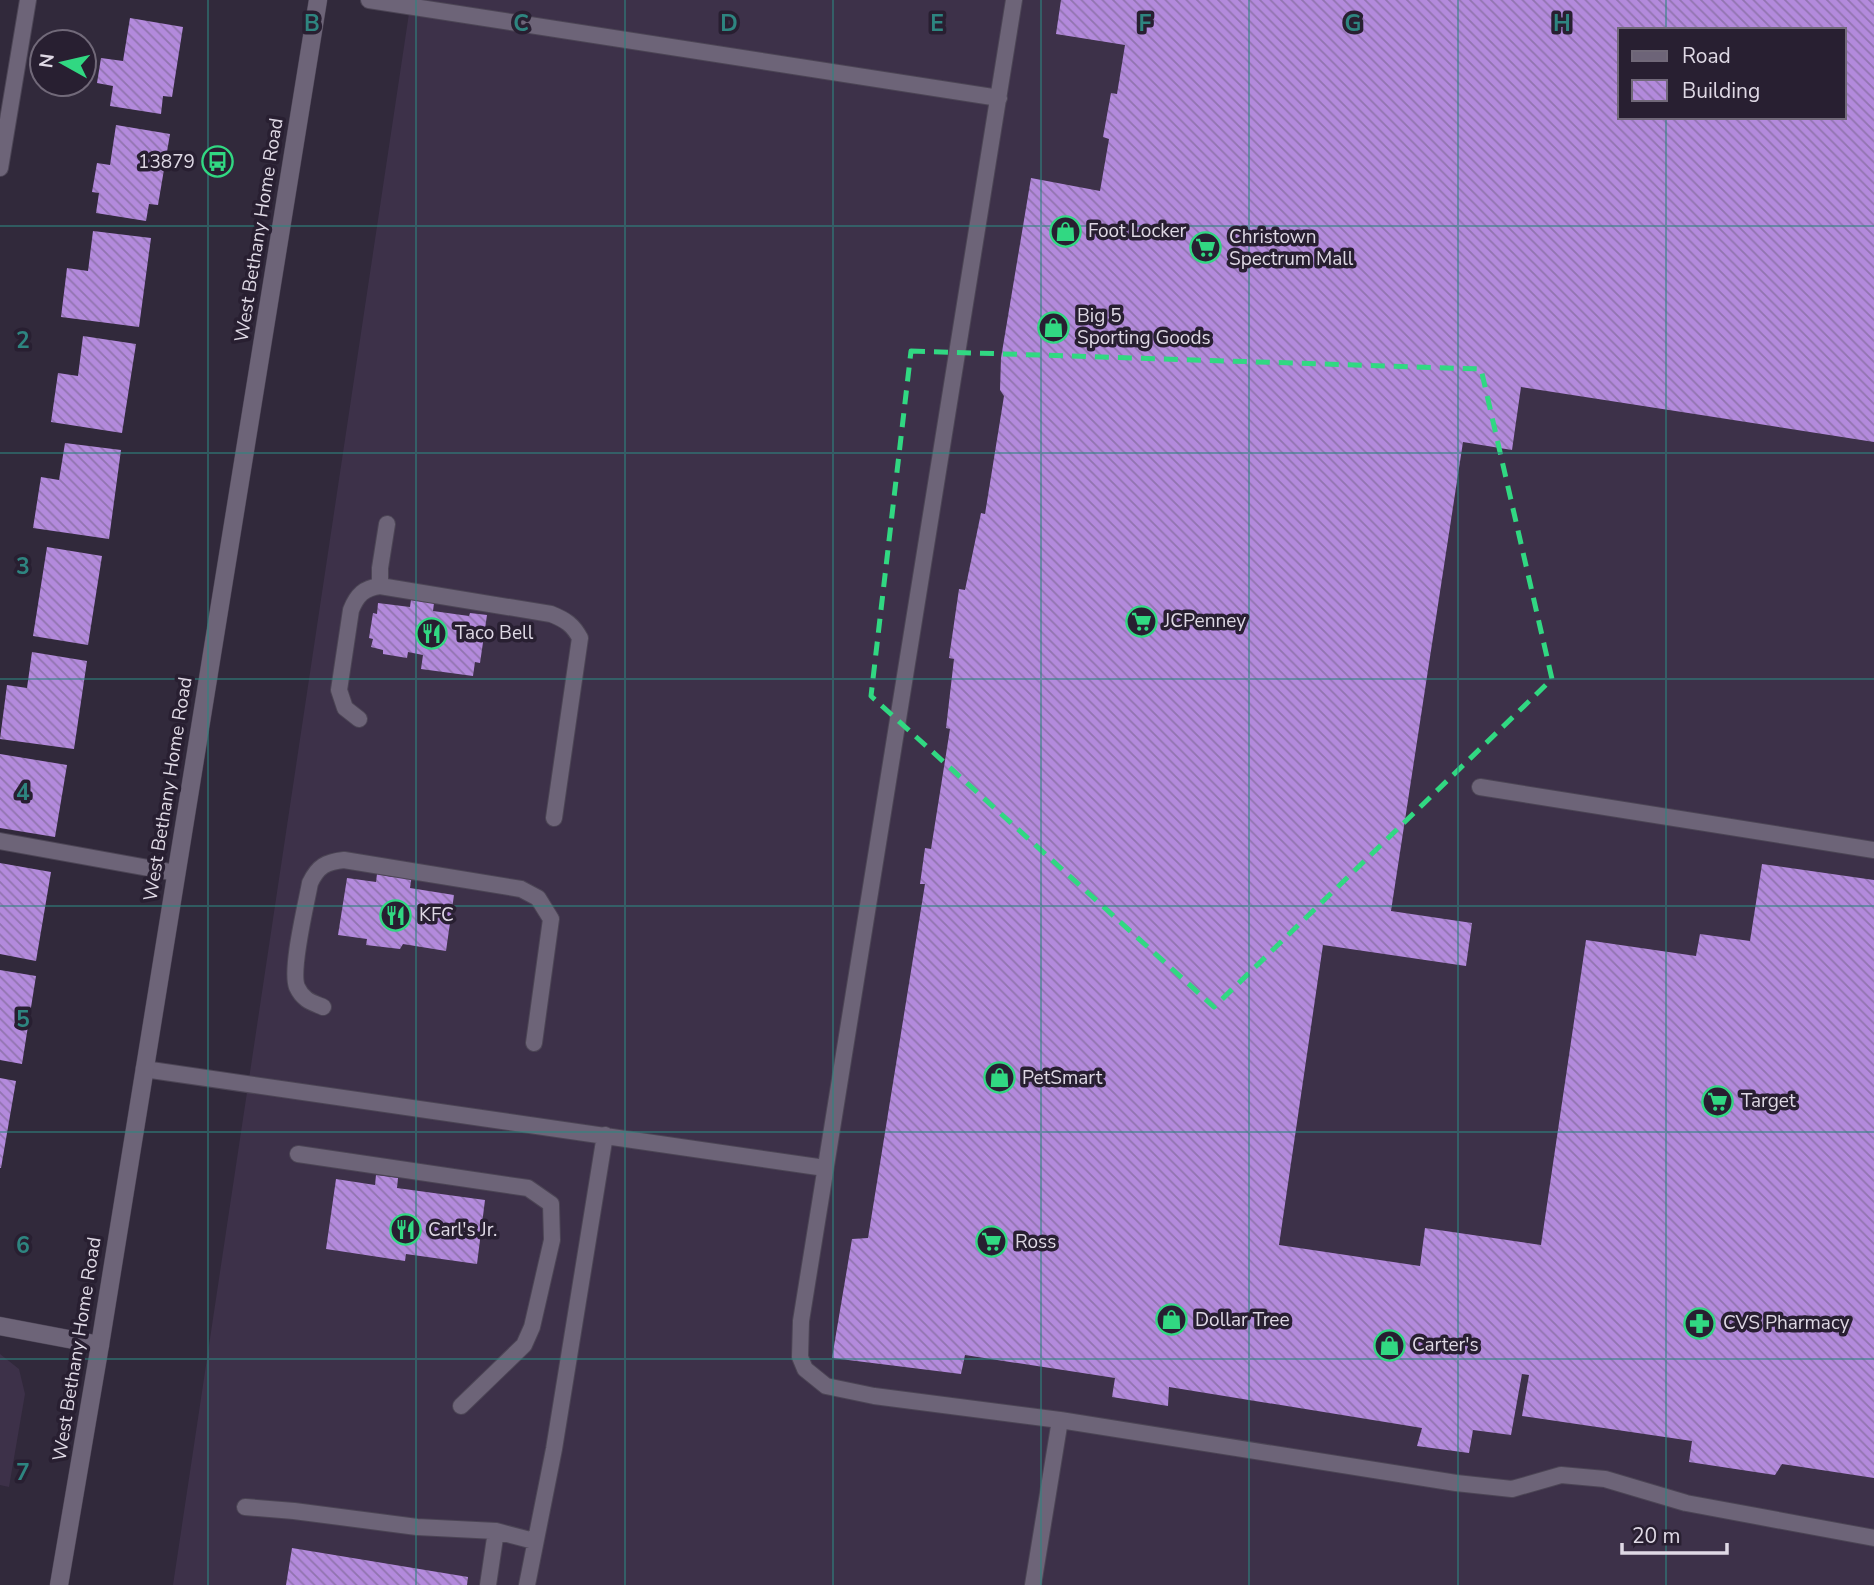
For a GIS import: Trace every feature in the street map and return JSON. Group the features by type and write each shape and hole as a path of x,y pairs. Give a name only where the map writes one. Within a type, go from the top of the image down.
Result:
{"main road":[{"name":"West Bethany Home Road","path":"59,1585 318,0"},
{"path":"0,1326 100,1345"}],"lane":[{"path":"0,168 28,0"},
{"path":"369,0 999,98"},
{"path":"1014,0 801,1321 800,1357 805,1369 826,1386 874,1396 1059,1420 1456,1483 1512,1489 1561,1475 1605,1479 1686,1503 1874,1538"},
{"path":"380,586 387,524"},
{"path":"359,719 345,708 339,690 351,610 356,599 368,587 380,586 551,614 574,626 580,638 554,818"},
{"path":"1480,787 1874,850"},
{"path":"0,841 176,873"},
{"path":"323,1007 306,1000 296,986 295,970 310,883 316,870 328,862 344,860 510,887 521,889 538,898 551,919 534,1043"},
{"path":"145,1069 825,1168"},
{"path":"527,1585 554,1449 605,1135"},
{"path":"298,1154 528,1188 551,1204 552,1240 532,1327 524,1345 461,1406"},
{"path":"1033,1585 1059,1420"},
{"path":"245,1507 417,1527 496,1531 534,1541"},
{"path":"488,1585 496,1531"}],"highlighted area":[{"path":"911,351 1481,369 1552,679 1214,1007 871,696"}],"shaded area":[{"name":"Christown Spectrum Mall","path":"411,0 1874,0 1874,1585 173,1585"},
{"path":"0,1354 19,1369 25,1394 9,1487 0,1485"}],"building":[{"path":"1061,0 1874,0 1874,442 1521,387 1512,450 1463,442 1391,911 1472,923 1466,966 1323,945 1279,1245 1420,1266 1425,1228 1541,1245 1586,940 1696,956 1700,934 1750,941 1762,864 1874,880 1874,1478 1782,1464 1775,1475 1689,1462 1692,1441 1522,1416 1529,1375 1522,1374 1511,1435 1473,1430 1469,1453 1417,1446 1422,1428 1169,1387 1168,1406 1112,1397 1115,1378 965,1355 961,1374 832,1358 852,1239 868,1238 925,884 920,884 925,848 931,849 950,729 946,728 954,659 949,658 959,589 965,590 981,513 985,514 1004,396 1000,390 1001,358 1031,178 1100,191 1109,139 1103,137 1111,93 1117,94 1125,45 1056,34"},
{"path":"130,18 183,27 172,97 163,96 161,114 110,106 113,86 98,83 101,58 123,61"},
{"path":"116,125 170,134 158,205 149,204 146,221 96,213 99,193 92,192 97,163 110,165"},
{"path":"214,156 220,157 218,172 212,171"},
{"path":"93,231 151,238 139,327 61,317 67,268 88,271"},
{"path":"83,336 136,344 122,433 51,422 58,373 78,376"},
{"path":"65,443 121,450 109,539 33,528 41,477 59,480"},
{"path":"47,547 102,556 88,645 33,636"},
{"path":"411,600 434,603 433,611 469,616 470,613 487,615 480,663 475,662 473,676 421,669 423,655 408,652 407,658 383,654 383,650 371,647 373,639 369,638 373,613 377,614 378,603 410,607"},
{"path":"32,652 87,661 74,749 0,739 7,685 27,688"},
{"path":"0,754 67,765 55,837 0,828"},
{"path":"0,863 51,872 36,961 0,954"},
{"name":"KFC","path":"393,871 412,874 410,888 454,895 446,951 403,944 400,949 366,945 367,939 338,935 347,878 376,882 377,874 392,877"},
{"path":"0,970 36,976 22,1064 0,1060"},
{"path":"0,1078 16,1081 1,1168 0,1168"},
{"name":"Carl's Jr.","path":"376,1175 398,1178 397,1188 485,1200 477,1264 406,1254 405,1261 326,1249 336,1179 375,1185"},
{"path":"292,1548 468,1577 467,1585 286,1585"}],"place":[{"name":"13879","path":"218,162"},
{"name":"Foot Locker","path":"1065,231"},
{"name":"Christown Spectrum Mall","path":"1206,248"},
{"name":"Big 5 Sporting Goods","path":"1054,327"},
{"name":"JCPenney","path":"1141,621"},
{"name":"Taco Bell","path":"432,633"},
{"name":"KFC","path":"396,915"},
{"name":"PetSmart","path":"999,1078"},
{"name":"Target","path":"1718,1101"},
{"name":"Carl's Jr.","path":"405,1230"},
{"name":"Ross","path":"992,1242"},
{"name":"Dollar Tree","path":"1172,1320"},
{"name":"CVS Pharmacy","path":"1700,1323"},
{"name":"Carter's","path":"1389,1345"}]}
